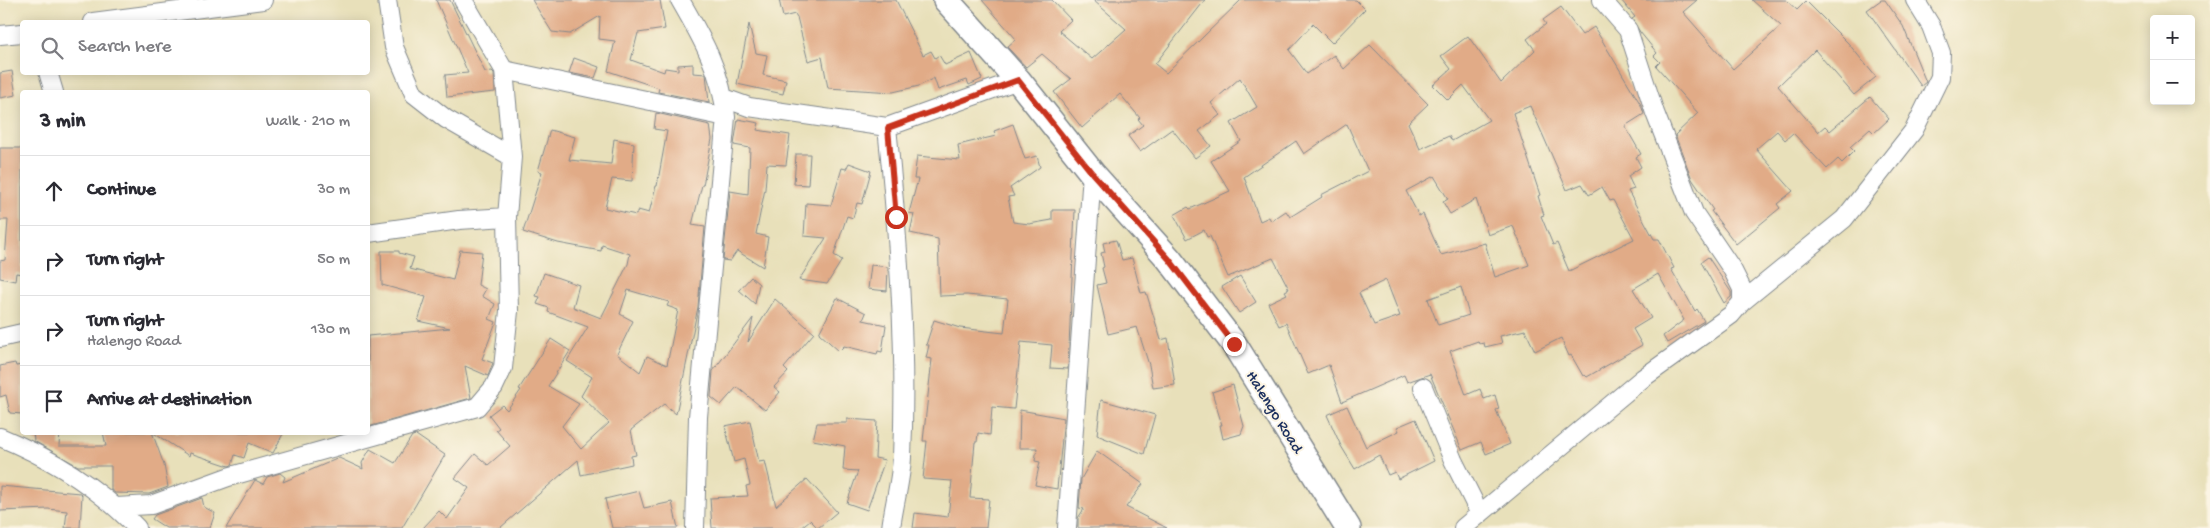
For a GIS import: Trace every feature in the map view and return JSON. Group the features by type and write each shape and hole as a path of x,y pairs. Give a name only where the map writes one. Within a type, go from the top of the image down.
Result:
{"street":[{"path":"108,20 263,0"},
{"path":"387,0 394,47 414,94 446,119 512,157"},
{"path":"117,507 151,505 228,477 477,407 494,387 503,368 509,311 507,217 512,157 504,70 463,0"},
{"path":"680,0 715,64 724,98 726,117 698,417 695,528"},
{"name":"Halengo Road","path":"946,0 1018,80 1092,173 1169,259 1234,344 1348,528"},
{"path":"1602,0 1628,30 1655,113 1694,213 1732,268 1742,289 1742,302"},
{"path":"1463,528 1643,378 1731,315 1742,302 1844,219 1914,130 1940,77 1941,53 1931,26 1916,0"},
{"path":"0,35 20,33"},
{"path":"504,70 726,117"},
{"path":"49,75 53,90"},
{"path":"724,98 749,108 888,128 1018,80"},
{"path":"888,128 896,217 902,357 902,458 891,528"},
{"path":"1067,528 1092,173"},
{"path":"370,233 459,220 507,217"},
{"path":"0,338 20,333"},
{"path":"1423,387 1453,460 1480,514"},
{"path":"0,437 32,451 79,479 117,507 137,528"}],"building":[{"path":"436,0 450,0 485,72 492,71 494,73 495,92 447,97 445,75 468,73"},
{"path":"532,0 660,0 665,29 638,33 631,60 664,72 665,68 678,70 678,65 693,64 693,73 706,74 709,102 658,92 659,88 608,71 615,41 599,39 600,16 570,34 552,32"},
{"path":"779,0 896,0 923,55 931,51 935,58 939,55 945,65 971,53 982,79 969,85 967,80 938,90 934,78 919,86 893,92 828,88 822,57 808,61 797,17 795,14 783,17"},
{"path":"982,0 1052,0 1071,20 1059,31 1092,59 1126,29 1093,0 1205,0 1155,64 1166,73 1241,0 1356,0 1365,9 1332,43 1313,24 1289,50 1307,74 1334,55 1344,69 1370,45 1428,104 1408,123 1420,149 1449,136 1452,141 1489,120 1463,85 1448,100 1433,85 1451,69 1441,56 1468,36 1501,83 1535,50 1527,39 1546,24 1543,20 1561,7 1582,35 1594,27 1641,105 1644,114 1625,126 1641,154 1636,157 1641,167 1628,176 1634,189 1628,191 1654,239 1659,239 1674,268 1671,269 1695,311 1697,309 1704,321 1667,343 1663,336 1684,320 1658,274 1633,289 1651,318 1633,329 1642,345 1587,377 1583,376 1571,355 1569,356 1561,338 1535,351 1525,330 1500,336 1502,343 1485,347 1484,343 1479,344 1478,341 1450,351 1466,395 1480,389 1484,399 1495,395 1499,409 1496,410 1510,444 1486,454 1481,442 1462,450 1430,374 1407,382 1404,375 1342,402 1329,365 1308,374 1286,323 1279,326 1268,303 1287,294 1285,291 1289,289 1273,258 1228,277 1210,236 1207,237 1204,230 1187,239 1174,215 1188,207 1190,209 1230,191 1211,161 1241,141 1231,123 1257,107 1240,78 1211,103 1220,115 1199,131 1211,146 1195,158 1172,129 1140,152 1128,136 1143,125 1138,119 1140,118 1120,94 1082,128 1054,92 1071,79 1042,54 1026,67 1007,47 1016,39","holes":["1530,106 1567,190 1582,184 1589,195 1602,187 1610,201 1613,200 1634,239 1569,271 1557,243 1553,245 1541,216 1544,215 1538,196 1540,195 1513,113","1347,124 1368,171 1321,195 1322,197 1290,217 1286,211 1271,221 1269,217 1260,221 1244,177 1296,141 1304,154","1434,176 1448,199 1443,202 1450,214 1476,199 1488,235 1513,226 1529,265 1495,277 1485,243 1441,255 1423,214 1419,216 1406,191","1386,280 1400,316 1374,325 1359,293","1461,287 1469,315 1438,325 1428,299"]},
{"path":"1621,0 1697,0 1683,12 1733,69 1781,26 1752,0 1786,0 1797,10 1806,1 1848,43 1876,77 1854,95 1815,50 1778,86 1818,132 1825,126 1830,131 1870,97 1889,119 1874,133 1870,129 1850,147 1854,151 1842,163 1838,159 1827,169 1793,133 1785,140 1777,131 1756,149 1793,191 1777,204 1780,208 1736,244 1711,211 1713,210 1692,179 1675,135 1698,113 1656,66 1660,62 1654,56 1657,53 1640,32 1632,19 1635,17"},
{"path":"1881,0 1885,0 1903,26 1926,82 1921,86 1867,10"},
{"path":"749,24 756,53 767,55 763,75 786,80 783,94 737,84"},
{"path":"574,58 599,67 595,78 569,73"},
{"path":"12,71 16,95 0,98 0,73"},
{"path":"656,113 710,125 712,139 703,185 692,225 705,227 698,307 676,414 664,404 631,430 636,455 631,456 632,464 581,475 578,460 500,528 423,528 439,511 447,519 469,488 455,478 475,454 488,465 510,446 496,430 499,428 489,415 502,405 507,410 551,339 570,351 548,386 579,404 562,426 581,449 609,423 581,396 592,377 567,361 588,327 548,312 549,308 537,304 540,297 536,296 544,273 579,285 573,307 601,318 628,264 630,254 602,245 601,251 558,243 523,232 542,172 538,171 550,130 575,137 569,160 611,164 614,139 634,143 632,181 612,179 605,208 636,215 638,210 649,213 657,186 667,131 654,129","holes":["628,290 669,302 667,306 678,310 667,365 647,356 640,372 617,354 633,321 620,314"]},
{"path":"738,119 759,123 757,130 790,135 786,165 767,164 765,189 756,234 768,237 763,267 737,251 730,261 723,260 730,191 748,194 750,148 734,145"},
{"path":"1013,124 1025,159 1037,156 1040,167 1010,188 1014,196 1008,197 1013,222 1029,224 1052,220 1052,210 1075,210 1068,369 1050,368 1052,345 1021,342 1014,409 992,407 990,435 978,433 977,442 975,442 970,498 989,499 986,528 913,528 915,513 948,517 952,481 923,479 927,441 923,441 932,359 926,358 929,345 926,345 934,320 960,328 1004,333 1008,299 967,295 940,296 938,239 910,233 914,214 909,213 918,179 914,179 917,156 960,160 958,145 996,136 994,131"},
{"path":"0,148 20,148 20,274 16,273 15,281 0,278 0,261 5,260 8,220 0,220"},
{"path":"796,154 810,154 808,185 794,184"},
{"path":"849,163 871,171 862,204 857,203 853,218 847,216 834,255 842,260 827,284 799,280 826,238 804,236 806,203 831,205 842,168 846,169"},
{"path":"1116,240 1122,260 1132,258 1141,293 1146,292 1161,340 1168,338 1175,385 1153,388 1149,365 1137,327 1108,334 1097,285 1106,283 1102,268 1104,267 1101,253 1105,252 1103,243"},
{"path":"460,250 482,252 478,285 486,289 482,296 495,304 489,319 496,322 482,359 493,363 488,376 465,366 471,398 370,426 370,336 450,328 418,321 426,297 382,285 381,251 399,251 399,253 414,257 410,269 453,280"},
{"path":"1708,257 1731,292 1731,297 1724,303 1701,262"},
{"path":"871,265 888,267 887,291 868,289"},
{"path":"1240,276 1256,302 1239,313 1222,287"},
{"path":"751,277 759,284 755,304 739,290"},
{"path":"837,298 866,313 863,320 886,325 882,352 878,351 877,354 844,346 839,351 819,333"},
{"path":"775,299 814,333 784,368 788,372 774,387 780,392 765,410 737,387 721,405 711,397 713,371 753,318 748,342"},
{"path":"15,363 16,366 20,365 20,414 10,413 6,395 0,397 0,366"},
{"path":"1233,385 1244,426 1241,434 1223,439 1220,425 1222,425 1212,392"},
{"path":"1101,400 1155,415 1144,454 1097,435"},
{"path":"1347,406 1366,447 1399,431 1397,427 1416,419 1434,461 1398,479 1395,472 1388,475 1379,455 1355,469 1341,446 1327,415"},
{"path":"1020,410 1064,418 1057,489 1035,485 1040,462 1035,461 1037,448 1019,448"},
{"path":"847,419 877,421 875,458 885,460 867,510 847,503 858,471 843,470 845,446 813,440 817,423 847,423"},
{"path":"750,421 759,462 765,461 776,506 807,479 837,512 818,528 810,520 800,528 712,528 710,498 748,496 746,486 750,485 744,459 734,462 725,426"},
{"path":"33,435 60,435 59,446 106,446 104,435 153,435 164,465 168,487 149,494 115,493 111,490 111,466 78,466 34,441"},
{"path":"157,435 282,435 273,453 249,443 244,458 235,455 232,465 229,466 190,453 189,456"},
{"path":"416,435 445,455 402,528 226,528 255,480 263,484 267,477 280,473 285,477 283,482 339,458 363,469 362,463 370,449 395,463 412,436"},
{"path":"1097,451 1143,484 1126,507 1167,528 1078,528 1078,518 1084,509 1079,508 1081,479"},
{"path":"0,486 80,493 82,495 80,528 65,528 67,511 48,509 0,511"},
{"path":"639,491 644,508 672,502 678,528 612,528 605,499"},
{"path":"202,498 204,507 215,513 210,528 166,528 152,519 155,515"}],"route":[{"path":"896,217 888,128 1018,80 1092,173 1169,259 1234,344"}]}
